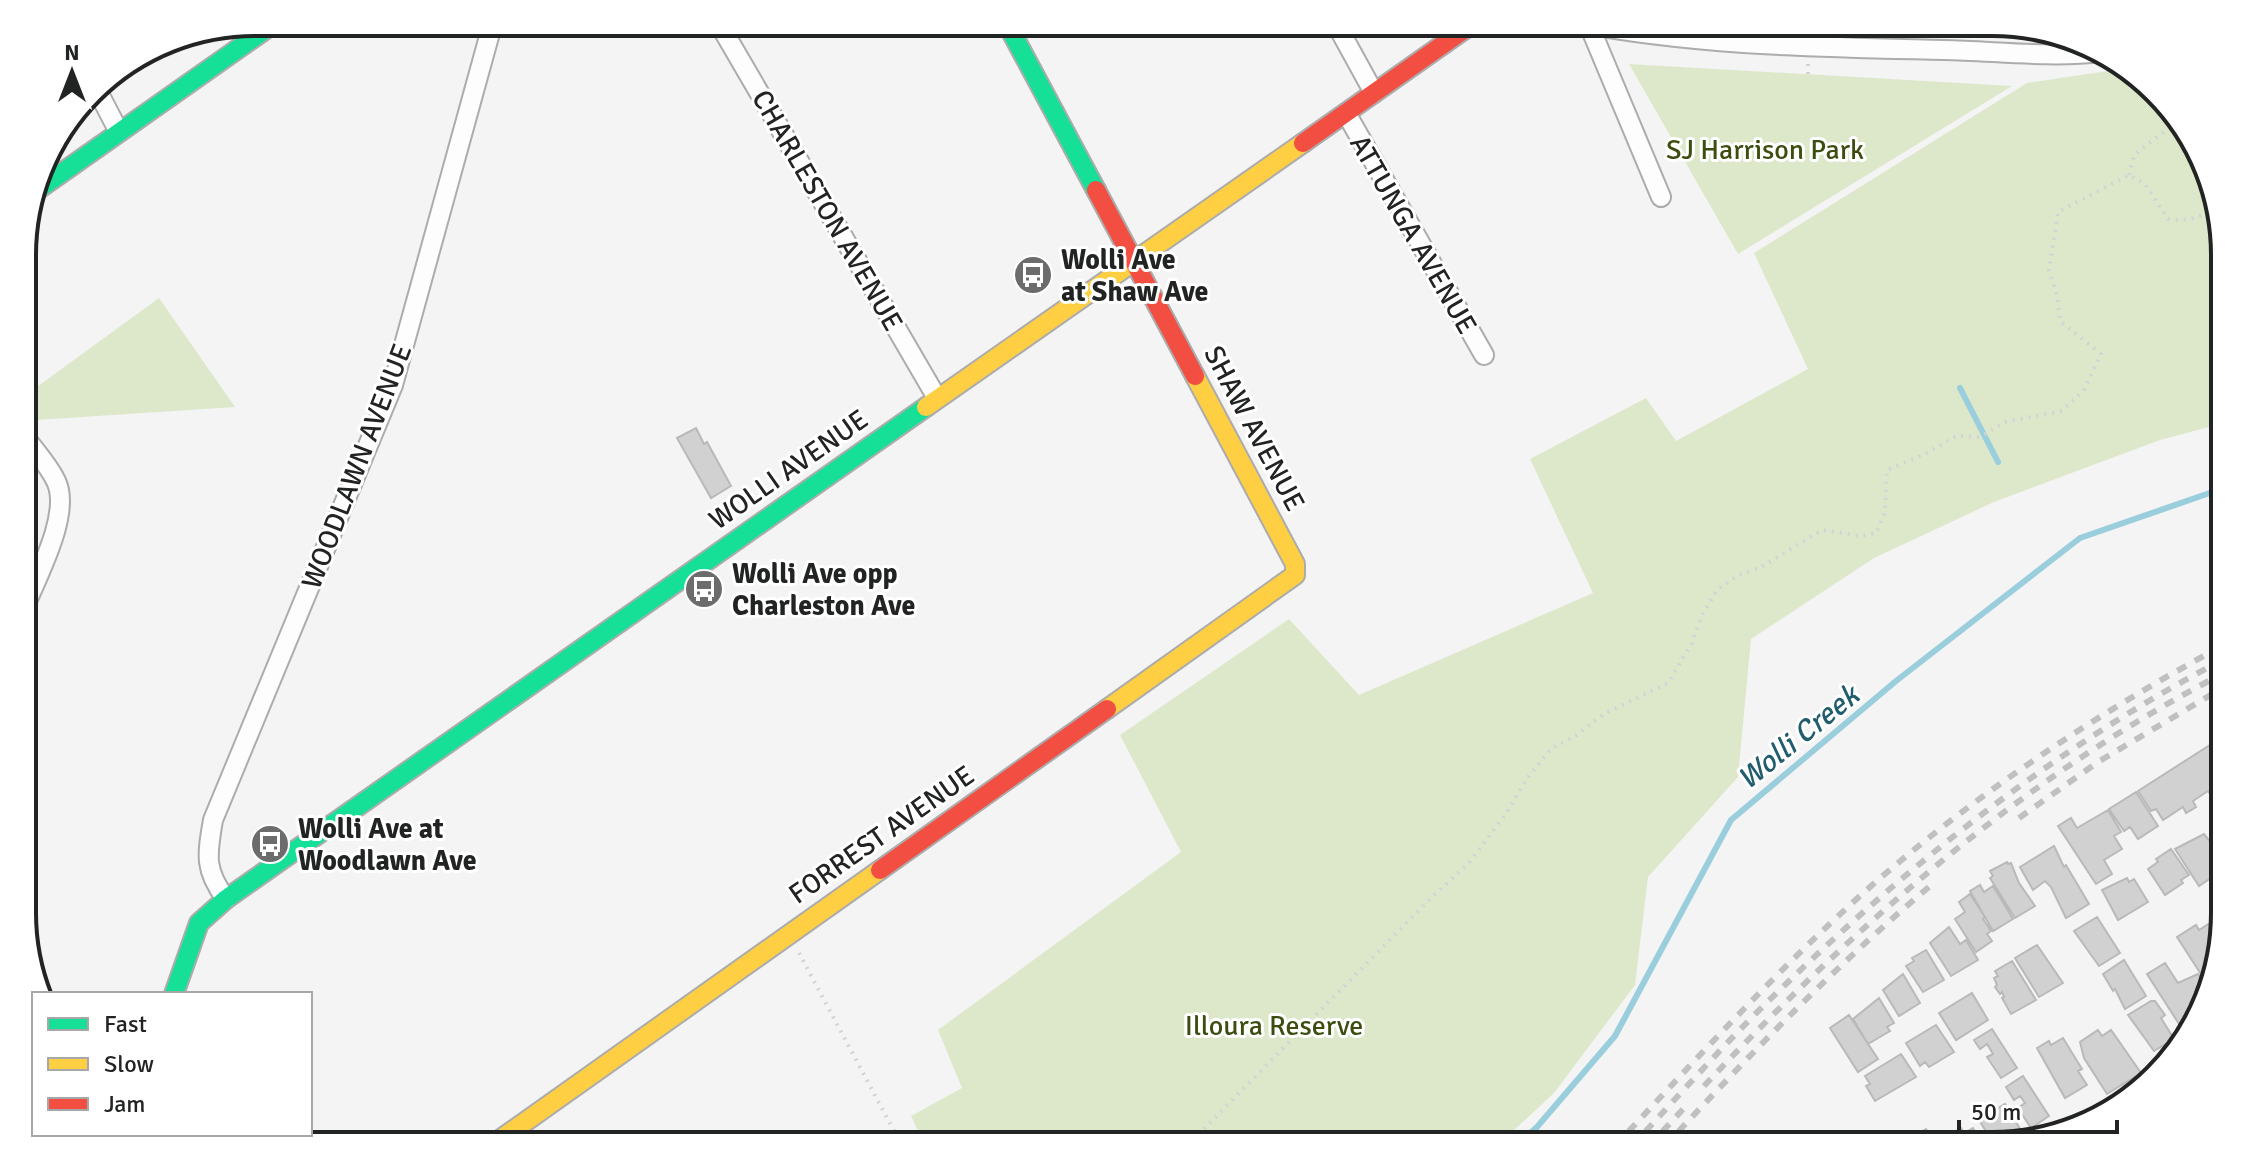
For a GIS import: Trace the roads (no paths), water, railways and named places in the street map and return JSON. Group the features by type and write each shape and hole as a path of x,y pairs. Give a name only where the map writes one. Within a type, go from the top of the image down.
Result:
{"street":[{"path":"49,182 256,36"},
{"name":"WOODLAWN AVENUE","path":"226,899 209,871 208,849 213,820 393,385 489,36"},
{"name":"CHARLESTON AVENUE","path":"726,36 937,398"},
{"name":"SHAW AVENUE","path":"1013,36 1295,564"},
{"path":"1343,36 1374,93"},
{"name":"WOLLI AVENUE","path":"175,992 199,923 226,899 1455,36"},
{"path":"1588,36 1661,197"},
{"path":"1654,36 1798,47 2075,53"},
{"path":"109,112 119,132"},
{"name":"ATTUNGA AVENUE","path":"1346,113 1484,355"},
{"path":"36,453 56,481 60,501 57,524 36,578"},
{"name":"FORREST AVENUE","path":"511,1132 1295,575 1295,564"}],"waterway":[{"path":"1960,388 1998,462"},
{"name":"Wolli Creek","path":"1531,1132 1615,1036 1731,820 1896,681 2080,538 2211,493"}],"railway":[{"path":"1628,1132 1771,981 1911,852 1996,787 2085,726 2211,652"},
{"path":"1645,1132 1767,1002 1836,936 1940,847 2049,765 2106,727 2211,666"},
{"path":"1704,1086 1821,968 1946,857 2080,758 2211,680"},
{"path":"2019,818 2098,762 2211,695"},
{"path":"1678,1132 1796,1009 1936,881"},
{"path":"1662,1132 1685,1107"}],"place":[{"name":"Wolli Ave at Shaw Ave","path":"1033,275"},
{"name":"Wolli Ave opp Charleston Ave","path":"704,589"},
{"name":"Wolli Ave at Woodlawn Ave","path":"270,844"}],"park label":[{"name":"SJ Harrison Park","path":"1765,149"},
{"name":"Illoura Reserve","path":"1274,1025"}]}
